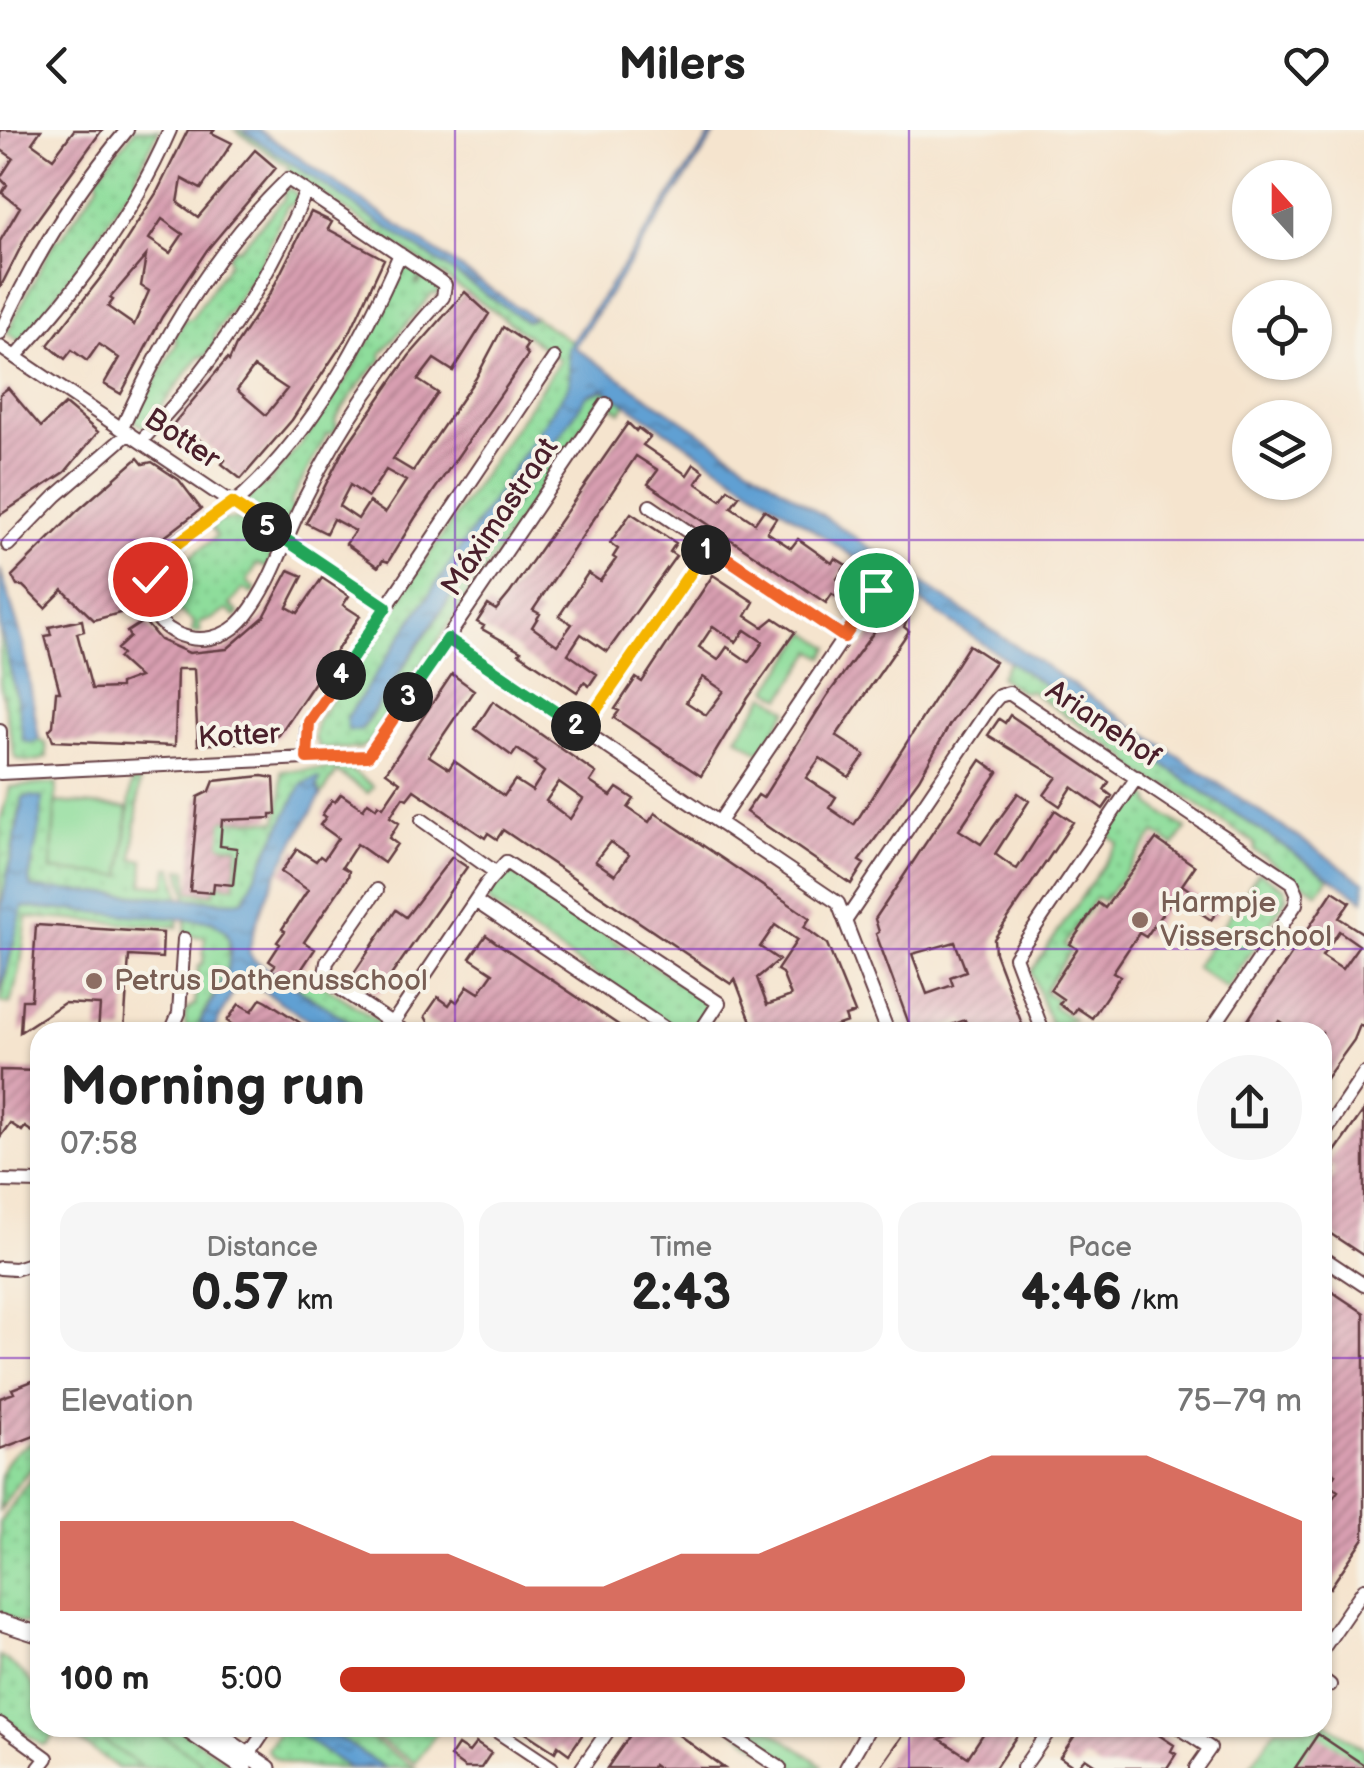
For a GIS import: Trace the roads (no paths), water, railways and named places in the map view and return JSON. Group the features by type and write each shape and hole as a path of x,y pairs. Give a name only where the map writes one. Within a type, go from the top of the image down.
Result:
{"street":[{"path":"0,333 47,241 127,130"},
{"path":"5,352 94,262 150,173 170,130"},
{"path":"130,434 175,323 226,248 288,178 442,282 445,293 388,361 351,415 312,484 262,592 231,630 206,640 173,633 161,622 150,601 155,565 171,547 232,503 270,466 322,398 371,317 400,254"},
{"path":"8,544 56,496 130,434 177,402 228,335 278,251 306,191"},
{"name":"Botter","path":"5,352 386,607"},
{"name":"Kotter","path":"0,773 307,758 309,722 554,358"},
{"name":"Máximastraat","path":"307,758 368,756 606,404"},
{"path":"650,506 844,637"},
{"path":"582,730 709,546"},
{"path":"719,822 876,590"},
{"path":"448,639 838,903 884,1022"},
{"name":"Arianehof","path":"846,920 999,696 1009,693 1292,882 1297,892 1296,904 1217,1022"},
{"path":"0,731 0,764"},
{"path":"1039,1022 1016,957 1137,777"},
{"path":"422,820 495,872"},
{"path":"393,1022 503,862 513,864 720,1003 707,1022"},
{"path":"376,890 327,962 325,975 389,1022"},
{"path":"475,900 655,1022"},
{"path":"176,1022 184,938"},
{"path":"1332,1121 1364,1074"},
{"path":"0,1181 30,1182"},
{"path":"0,1268 15,1269 30,1262"},
{"path":"1332,1264 1364,1285"},
{"path":"1332,1635 1364,1589"},
{"path":"0,1622 30,1632"},
{"path":"0,1724 43,1763 62,1768"},
{"path":"199,1737 243,1764 268,1768"},
{"path":"217,1737 243,1764"},
{"path":"243,1764 261,1737"},
{"path":"506,1737 552,1768"},
{"path":"582,1768 604,1737"},
{"path":"734,1737 780,1768"},
{"path":"846,1768 864,1737"},
{"path":"1023,1768 1045,1737"},
{"path":"1194,1737 1210,1748 1196,1768"}],"water":[{"path":"242,130 259,130 533,318 526,321"},
{"path":"714,130 718,130 574,347 1364,882 1364,900 604,389 587,395 360,731 348,730 346,719 570,384 568,347"},
{"path":"0,569 23,642 39,740 31,743 23,740 0,627"},
{"path":"320,779 317,786 321,796 269,891 249,952 253,959 349,1022 311,1022 245,979 239,981 218,1022 200,1022 223,979 230,955 226,931 212,921 23,907 0,993 0,913 23,798 42,798 29,880 32,888 233,902 244,899 302,784"},
{"path":"303,1737 338,1737 385,1768 349,1768"}],"place":[{"name":"Harmpje Visserschool","path":"1140,920"},
{"name":"Petrus Dathenusschool","path":"94,981"}]}
